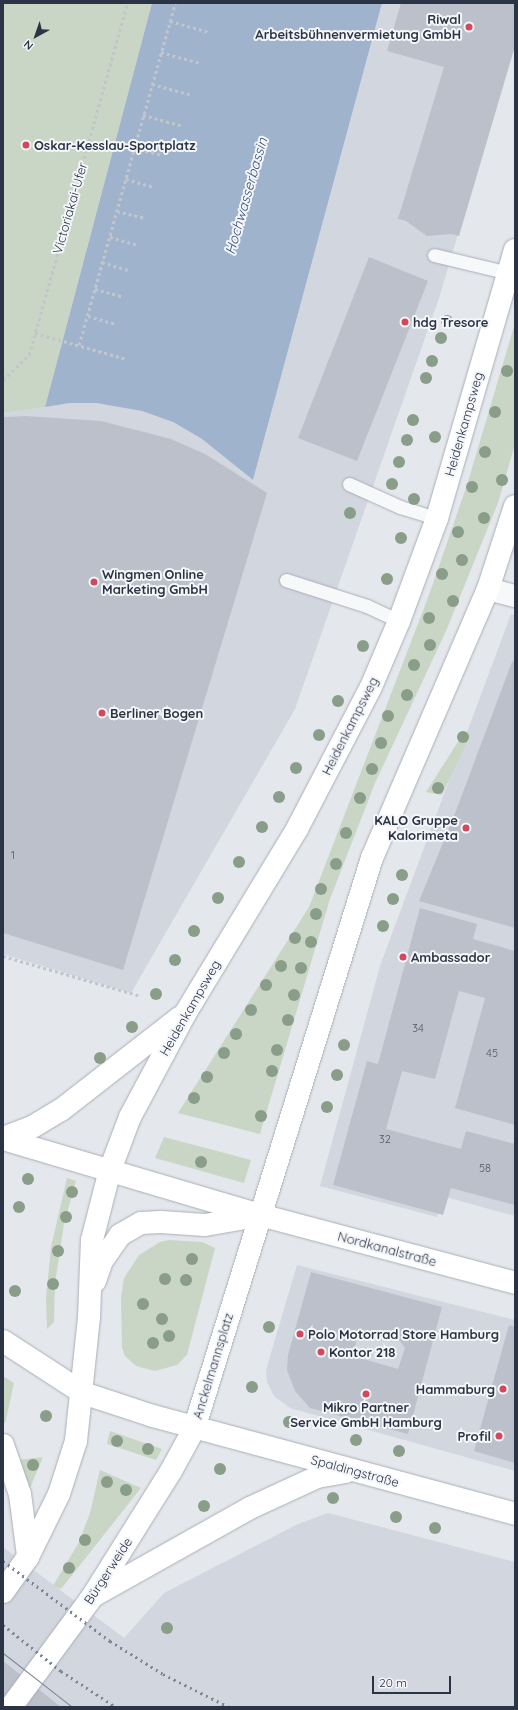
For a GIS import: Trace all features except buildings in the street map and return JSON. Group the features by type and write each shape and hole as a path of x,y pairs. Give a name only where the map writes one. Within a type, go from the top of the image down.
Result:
{"main road":[{"name":"Heidenkampsweg","path":"110,1170 130,1117 185,1014 297,829 368,693 399,621 437,518 515,250"},
{"path":"260,1215 280,1158 372,858 488,589 515,506"},
{"path":"3,1139 34,1126 61,1110 185,1014"},
{"path":"3,1139 260,1215"},
{"path":"3,1592 28,1558 59,1494 76,1442 83,1393 90,1296 92,1240 110,1170"},
{"path":"90,1296 102,1261 111,1247 120,1235 141,1223 161,1222 205,1226 260,1215"},
{"name":"Nordkanalstraße","path":"260,1215 515,1283"},
{"name":"Anckelmannsplatz","path":"3,1341 83,1393 194,1429 260,1215"},
{"name":"Spaldingstraße","path":"194,1429 515,1514"},
{"name":"Bürgerweide","path":"11,1707 92,1597 194,1429"},
{"path":"3,1445 20,1494 28,1558"},
{"path":"92,1597 236,1515 317,1477 342,1472 364,1473"}],"street":[{"path":"488,589 515,596"}],"lane":[{"path":"434,255 509,274"},
{"path":"348,484 400,507 437,518"},
{"path":"286,580 367,606 399,621"}],"path":[{"name":"Victoriakai-Ufer","path":"3,380 29,355 127,3"},
{"path":"79,345 174,3"},
{"path":"170,21 209,32"},
{"path":"161,52 200,63"},
{"path":"152,84 192,95"},
{"path":"143,115 183,126"},
{"path":"134,148 162,155"},
{"path":"126,179 154,187"},
{"path":"117,211 145,218"},
{"path":"109,237 138,245"},
{"path":"102,262 131,270"},
{"path":"95,289 124,297"},
{"path":"88,316 116,324"},
{"path":"35,333 126,359"},
{"path":"3,956 141,996"}],"shaded area":[{"path":"382,3 515,3 515,41 440,295 295,709 131,993 3,954 3,413 70,403 96,403 142,411 173,422 202,439 253,480"},
{"path":"511,614 515,615 515,1216 442,1196 437,1217 320,1186 380,966"},
{"path":"297,1265 515,1320 515,1471 290,1408 274,1396 267,1382 266,1370"},
{"path":"328,1513 515,1562 515,1707 3,1707 3,1547 124,1638 164,1593 298,1524"}],"green space":[{"path":"3,3 152,3 45,407 3,413"},
{"path":"515,323 515,444 498,503 446,631 375,783 330,899 260,1134 178,1113 309,907 429,595 467,485"},
{"path":"463,734 470,736 442,795 426,792"},
{"path":"164,1137 251,1160 244,1183 155,1158"},
{"path":"67,1178 76,1181 64,1224 55,1283 54,1322 47,1329 46,1298 51,1247"},
{"path":"169,1240 202,1242 215,1248 187,1355 177,1365 155,1371 136,1366 125,1356 122,1348 121,1297 124,1278 139,1255 160,1242"},
{"path":"3,1376 14,1383 5,1424 3,1420"},
{"path":"110,1431 162,1449 156,1460 107,1444"},
{"path":"43,1457 30,1488 18,1460"},
{"path":"100,1470 141,1488 61,1589 53,1586 79,1542 90,1513"}],"water":[{"name":"Hochwasserbassin","path":"152,3 382,3 253,480 202,439 173,422 142,411 96,403 70,403 45,407"}],"tram line":[{"path":"3,1653 72,1707"}],"railway":[{"path":"3,1561 110,1641 163,1674 229,1707"},
{"path":"3,1625 61,1671 116,1707"}],"place":[{"name":"Riwal Arbeitsbühnenvermietung GmbH","path":"469,27"},
{"name":"Oskar-Kesslau-Sportplatz","path":"26,145"},
{"name":"hdg Tresore","path":"405,322"},
{"name":"Wingmen Online Marketing GmbH","path":"94,582"},
{"name":"Berliner Bogen","path":"102,713"},
{"name":"KALO Gruppe Kalorimeta","path":"466,828"},
{"name":"Ambassador","path":"403,957"},
{"name":"Polo Motorrad Store Hamburg","path":"300,1334"},
{"name":"Kontor 218","path":"321,1352"},
{"name":"Hammaburg","path":"503,1389"},
{"name":"Mikro Partner Service GmbH Hamburg","path":"366,1394"},
{"name":"Profil","path":"499,1436"}]}
